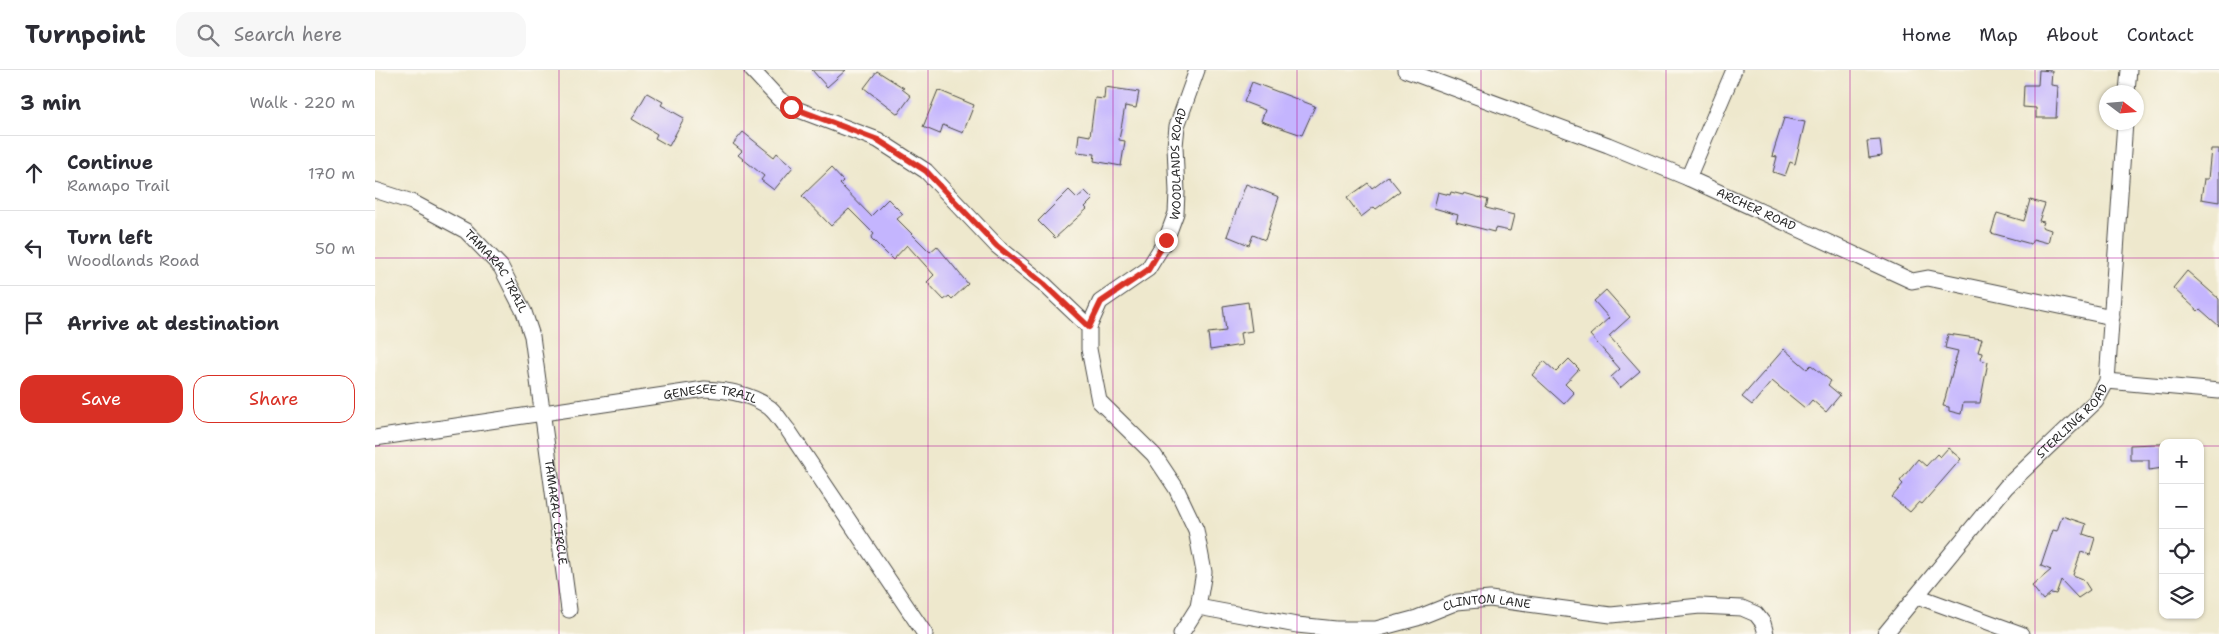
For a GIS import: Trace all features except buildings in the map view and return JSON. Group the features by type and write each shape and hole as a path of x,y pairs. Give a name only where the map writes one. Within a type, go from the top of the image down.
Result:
{"street":[{"path":"752,70 779,99 791,107 878,140 926,171 997,246 1044,284 1089,327"},
{"name":"WOODLANDS ROAD","path":"1181,634 1198,607 1204,572 1196,530 1176,488 1154,456 1099,401 1089,349 1089,327 1101,302 1148,270 1166,240 1176,213 1175,146 1177,126 1197,70"},
{"name":"ARCHER ROAD","path":"1405,70 1609,145 1688,178 1913,281 1928,278 2112,317"},
{"path":"1688,178 1734,70"},
{"path":"2128,85 2129,70"},
{"name":"STERLING ROAD","path":"1885,634 2006,487 2096,402 2107,381 2124,130"},
{"name":"TAMARAC TRAIL","path":"375,190 413,202 466,231 501,267 524,312 532,336 542,413"},
{"path":"2107,381 2219,391"},
{"name":"GENESEE TRAIL","path":"375,438 705,389 725,390 747,396 769,408 788,430 925,634"},
{"name":"TAMARAC CIRCLE","path":"542,413 569,610"},
{"path":"1917,596 2021,634"},
{"name":"CLINTON LANE","path":"1198,607 1297,625 1336,629 1376,628 1417,618 1457,602 1490,599 1611,615 1699,606 1743,608 1756,614 1763,623 1766,634"}],"route":[{"path":"791,107 878,140 926,171 997,246 1044,284 1089,327 1091,318 1101,302 1148,270 1166,240"}]}
